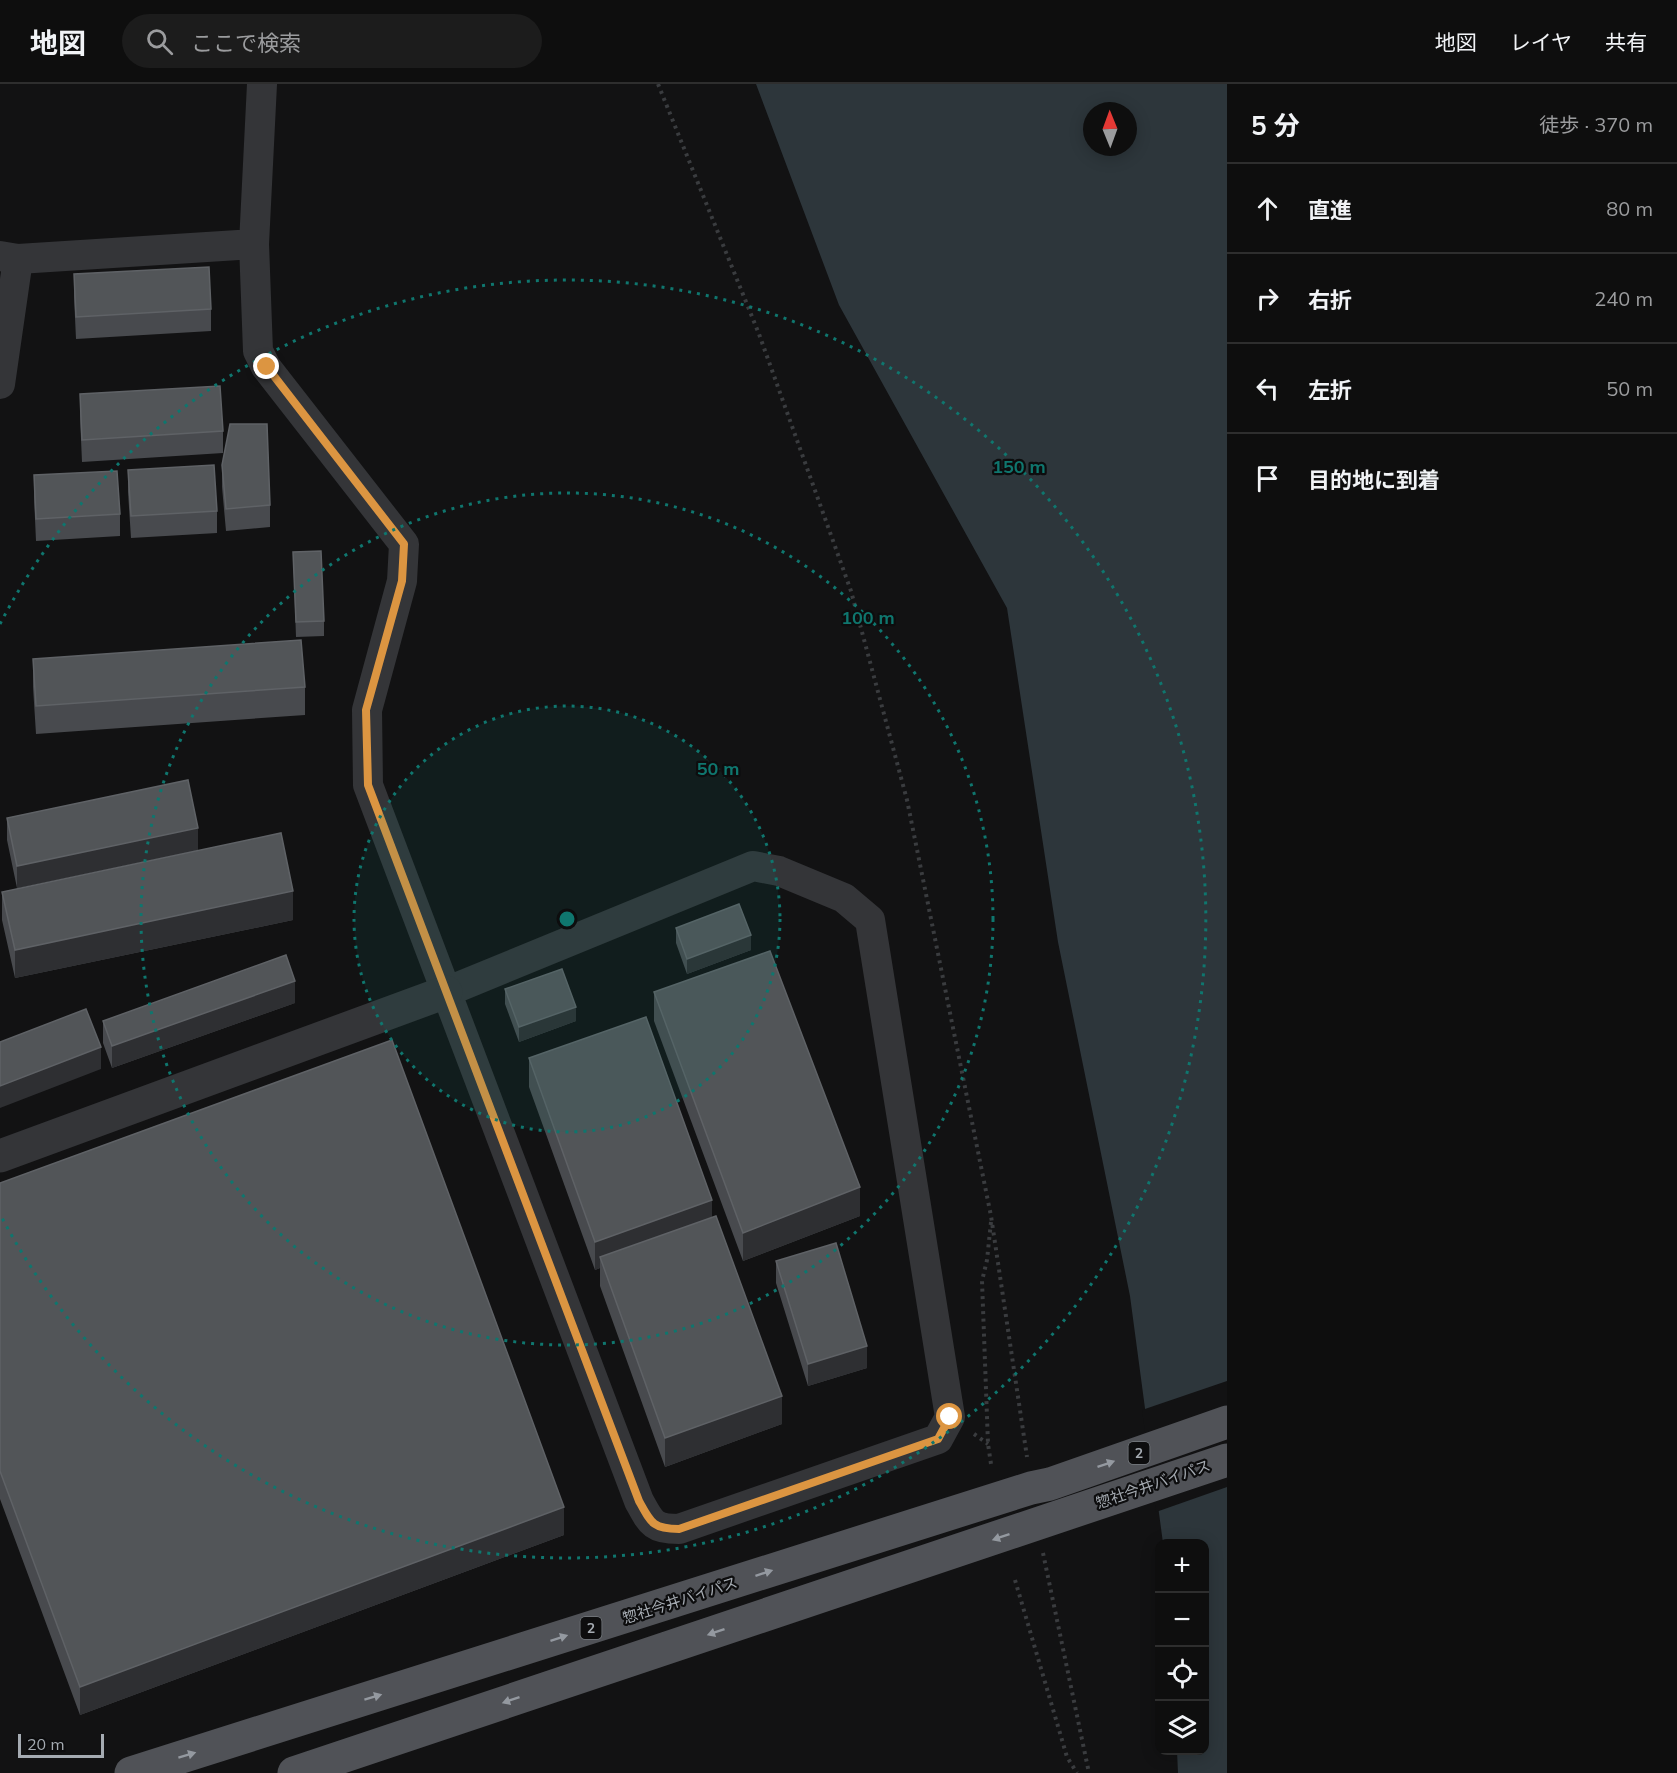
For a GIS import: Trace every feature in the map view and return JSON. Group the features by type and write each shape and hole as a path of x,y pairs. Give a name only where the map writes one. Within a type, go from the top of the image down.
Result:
{"main road":[{"name":"惣社今井バイパス","path":"131,1773 1041,1486 1227,1422"},
{"name":"惣社今井バイパス","path":"294,1773 1227,1460"}],"street":[{"path":"0,1156 446,992 753,866 779,871 844,898 870,920 950,1417 938,1439 679,1529 661,1529 650,1522 639,1501 446,992 368,785 366,710 402,581 404,544 267,367 258,351 254,244 262,84"},
{"path":"0,384 9,257 254,244"}],"path":[{"path":"658,84 759,334 851,591 907,800 992,1216 1041,1486"},
{"path":"991,1464 988,1444 982,1281 992,1216"},
{"path":"1046,1521 1089,1773"},
{"path":"1015,1580 1067,1757 1077,1773"}],"shaded area":[{"path":"756,84 1227,84 1227,1773 1178,1773 1177,1755 1209,1755 1209,1539 1162,1539 1130,1296 1058,942 1007,608 839,305"}],"pier":[{"path":"1227,1381 1227,1487 1156,1512 1142,1410"}],"building":[{"path":"209,267 211,309 76,317 74,274"},
{"path":"220,386 223,431 82,440 80,394"},
{"path":"230,424 267,424 270,505 226,509 222,465"},
{"path":"214,465 217,511 131,516 128,470"},
{"path":"117,471 120,514 36,519 34,475"},
{"path":"321,551 324,621 296,622 293,552"},
{"path":"301,640 305,687 36,706 33,659"},
{"path":"188,780 198,828 17,866 7,818"},
{"path":"281,833 293,891 15,950 2,892"},
{"path":"739,904 751,935 687,959 676,928"},
{"path":"770,951 860,1187 743,1233 654,992"},
{"path":"286,955 295,981 112,1046 103,1021"},
{"path":"562,969 576,1007 519,1027 505,989"},
{"path":"86,1009 101,1047 0,1086 0,1042"},
{"path":"646,1017 712,1200 595,1242 529,1058"},
{"path":"392,1040 564,1507 80,1687 0,1471 0,1183"},
{"path":"716,1216 782,1396 665,1438 600,1257"},
{"path":"836,1243 867,1346 808,1364 776,1261"}],"route":[{"path":"267,367 404,544 402,581 366,710 368,785 639,1501 650,1522 661,1529 679,1529 938,1439 950,1417"}]}
